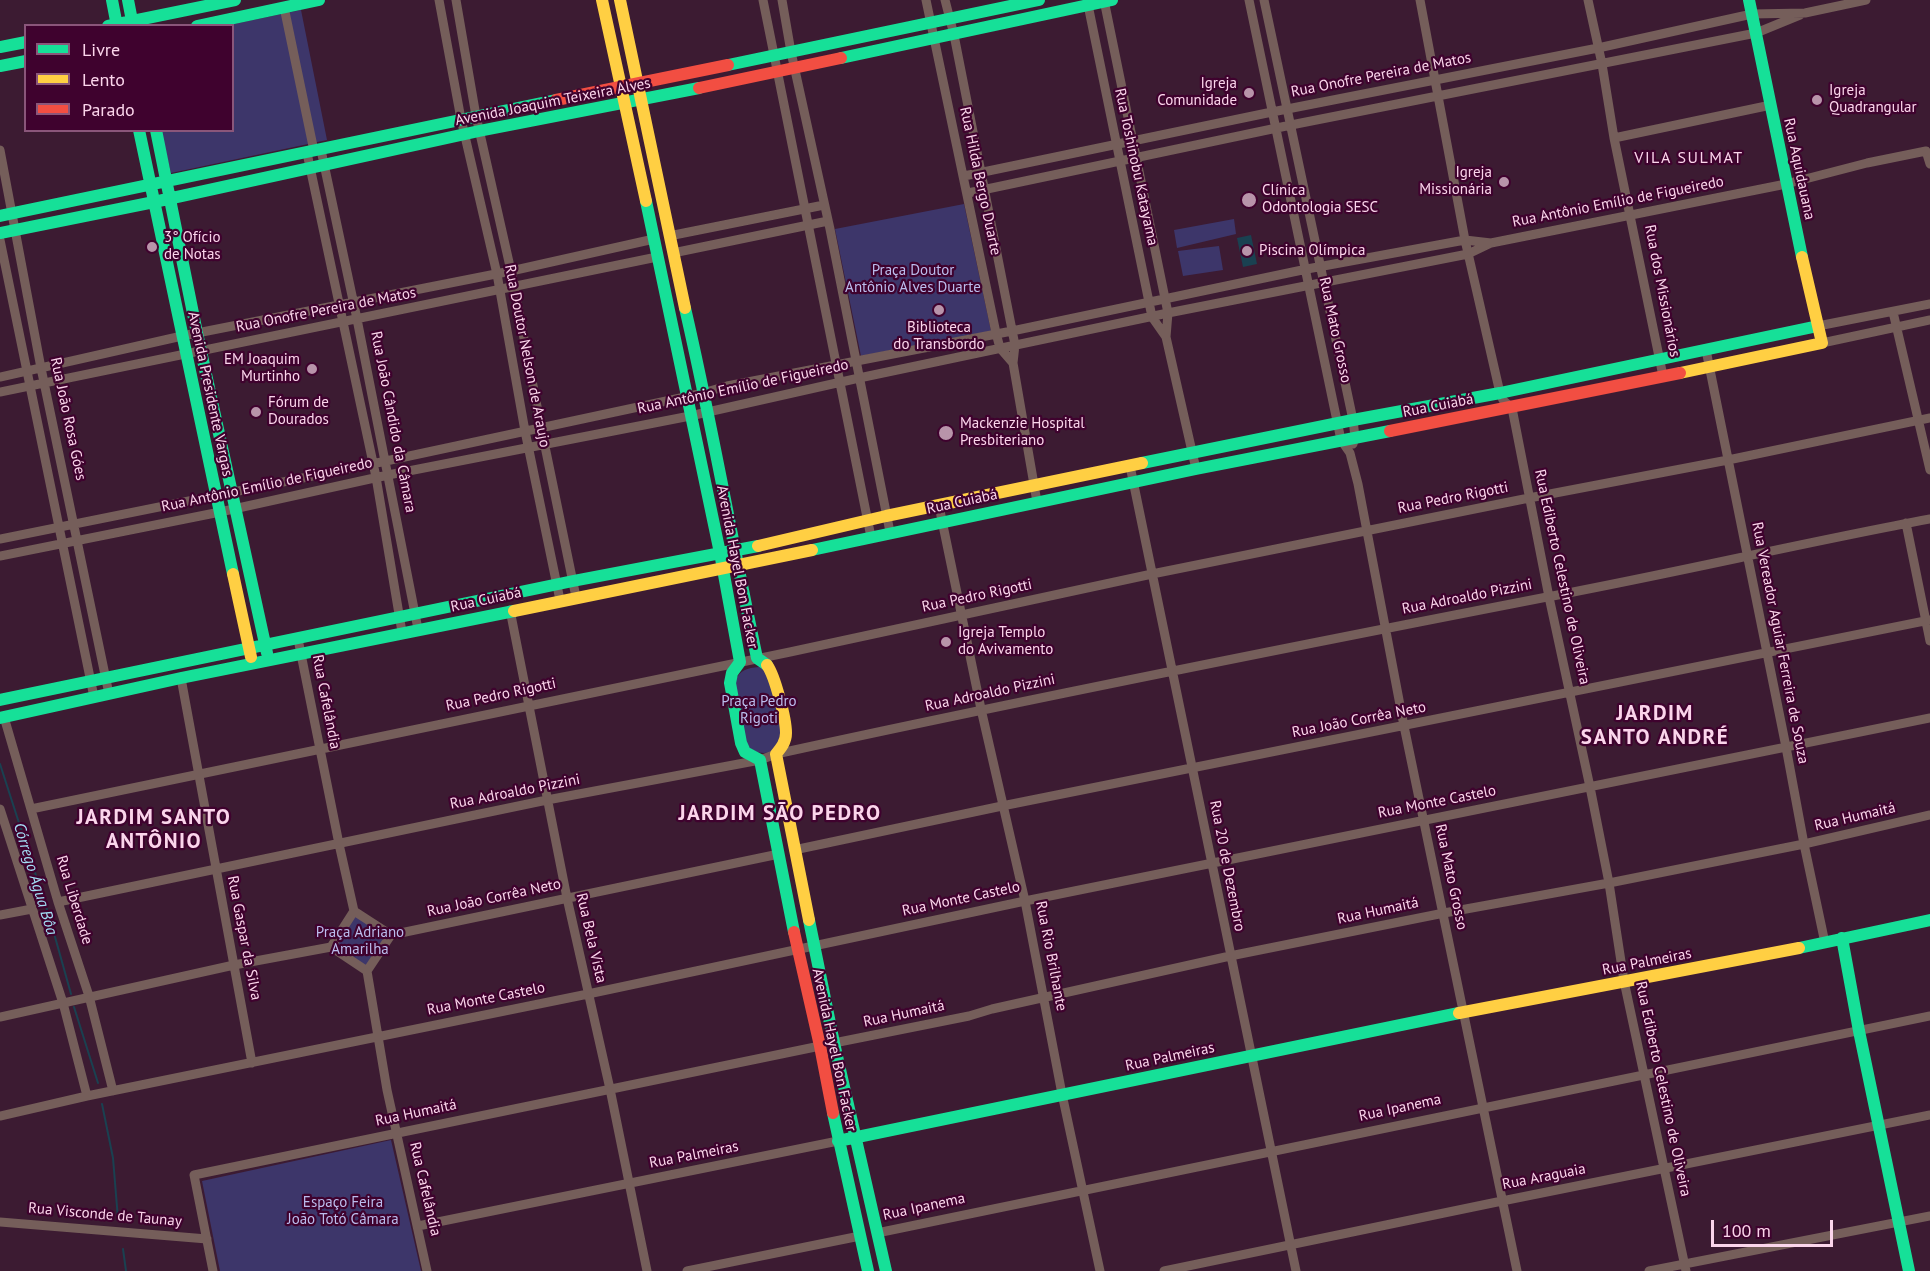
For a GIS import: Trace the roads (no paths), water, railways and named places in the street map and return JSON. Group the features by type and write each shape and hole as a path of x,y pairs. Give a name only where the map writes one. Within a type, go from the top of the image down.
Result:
{"street":[{"path":"112,0 114,24"},
{"path":"128,0 132,23 235,0"},
{"path":"205,24 283,4 319,0"},
{"name":"Rua Doutor Nelson de Araujo","path":"439,0 464,135 500,290 525,431 560,600"},
{"name":"Rua Doutor Nelson de Araujo","path":"456,0 479,131 512,271 576,597"},
{"name":"Avenida Hayel Bon Facker","path":"602,0 723,569 740,662 732,673 730,682 741,743 745,752 760,760 797,950 868,1271"},
{"name":"Avenida Hayel Bon Facker","path":"620,0 669,236 709,411 734,550 757,658 768,666 774,675 786,733 784,743 776,754 794,850 816,946 834,1043 886,1271"},
{"path":"763,0 871,537"},
{"path":"782,0 890,532"},
{"name":"Rua Hilda Bergo Duarte","path":"926,0 996,333 1000,348 1013,363"},
{"name":"Rua Hilda Bergo Duarte","path":"945,0 954,35 1015,345 1013,363 1037,502"},
{"name":"Avenida Joaquim Teixeira Alves","path":"0,216 1039,0"},
{"name":"Rua Mato Grosso","path":"1248,0 1307,269 1341,440 1350,453 1367,531 1384,628 1517,1271"},
{"name":"Rua Mato Grosso","path":"1264,0 1353,420 1355,437 1350,453"},
{"name":"Rua Ediberto Celestino de Oliveira","path":"1420,0 1468,254 1500,393 1503,400 1512,408 1609,883 1624,981 1685,1267"},
{"name":"Rua dos Missionários","path":"1588,0 1663,376"},
{"name":"Rua Aquidauana","path":"1749,0 1786,184 1822,343"},
{"name":"Rua Onofre Pereira de Matos","path":"968,193 1177,148 1756,33 1805,13 1866,0"},
{"name":"Avenida Joaquim Teixeira Alves","path":"0,233 479,131 625,104 954,35 1087,3 1107,1"},
{"name":"Rua Toshinobu Katayama","path":"1107,1 1168,313 1166,337 1196,468"},
{"name":"Rua Toshinobu Katayama","path":"1087,3 1152,316 1166,337"},
{"path":"283,4 314,151 310,167 376,477 402,632"},
{"name":"Rua Onofre Pereira de Matos","path":"964,176 1598,48 1752,14 1805,13"},
{"path":"0,47 24,42"},
{"path":"0,66 24,61"},
{"path":"1614,138 1771,105"},
{"name":"Avenida Presidente Vargas","path":"139,132 252,664"},
{"name":"Avenida Presidente Vargas","path":"156,132 197,333 269,660"},
{"path":"1173,132 1177,148"},
{"name":"Rua João Rosa Góes","path":"0,150 41,368 109,694"},
{"name":"Rua João Cândido da Câmara","path":"314,151 324,165 418,629"},
{"name":"Rua Antônio Emílio de Figueiredo","path":"0,556 528,446 690,416 1152,316 1468,254 1491,243 1786,184 1926,151 1930,164"},
{"path":"669,236 824,205"},
{"path":"673,253 828,221"},
{"name":"Rua Onofre Pereira de Matos","path":"0,376 182,336 512,271 654,239"},
{"name":"Rua João Rosa Góes","path":"0,240 94,697"},
{"name":"Rua Antônio Emílio de Figueiredo","path":"0,539 372,464 705,393 727,386 1012,331 1307,269 1465,240 1491,243"},
{"name":"Rua Onofre Pereira de Matos","path":"0,392 657,257"},
{"name":"Rua Cuiabá","path":"0,700 573,581 720,553 886,516 1353,420 1500,393 1930,304"},
{"path":"1893,312 1930,470"},
{"name":"Rua Cuiabá","path":"2,718 181,678 723,569 1196,468 1512,408 1930,320"},
{"name":"Rua Vereador Aguiar Ferreira de Souza","path":"1706,350 1825,943"},
{"name":"Rua Pedro Rigotti","path":"31,808 740,662 1152,574 1930,418"},
{"name":"Rua 20 de Dezembro","path":"1130,466 1296,1271"},
{"name":"Rua Rio Brilhante","path":"939,506 1002,806 1025,901 1062,1094 1100,1271"},
{"name":"Rua Adroaldo Pizzini","path":"58,902 547,800 760,760 776,754 981,709 1930,519"},
{"path":"1906,523 1928,620 1930,641"},
{"path":"830,530 832,545"},
{"name":"Rua Bela Vista","path":"510,610 567,898 610,1089 647,1271"},
{"name":"Rua João Corrêa Neto","path":"794,850 1928,620"},
{"name":"Rua Cafelândia","path":"298,639 354,911"},
{"name":"Rua Gaspar da Silva","path":"181,678 252,1063"},
{"name":"Rua Liberdade","path":"2,718 89,996 113,1092"},
{"name":"Rua Monte Castelo","path":"0,1116 1025,901 1930,718"},
{"path":"0,809 63,1003 87,1096"},
{"name":"Rua Humaitá","path":"834,1043 969,1016 1230,956 1804,844 1930,815"},
{"name":"Rua João Corrêa Neto","path":"391,935 779,854"},
{"path":"0,915 32,909"},
{"path":"0,1017 234,965 331,947 367,971 391,935 354,911 331,947"},
{"name":"Rua Palmeiras","path":"418,1226 1463,1012 1825,943 1930,920"},
{"path":"1842,938 1909,1271"},
{"name":"Rua Cafelândia","path":"367,971 377,1036 428,1271"},
{"name":"Rua Ipanema","path":"877,1233 1270,1150 1644,1076 1930,1016"},
{"name":"Rua Humaitá","path":"207,1239 194,1175 820,1046"},
{"name":"Rua Araguaia","path":"1164,1271 1930,1116"},
{"path":"1649,1271 1685,1267 1930,1216"},
{"name":"Rua Visconde de Taunay","path":"0,1222 207,1239"},
{"path":"687,1271 860,1236"},
{"path":"207,1239 213,1271"}],"water":[{"name":"Piscina Olímpica","path":"1251,235 1257,264 1243,267 1237,238"}],"waterway":[{"name":"Córrego Água Bôa","path":"0,764 50,919 71,994"},
{"name":"Córrego Água Bôa","path":"74,1007 98,1083"},
{"name":"Córrego Água Bôa","path":"102,1104 113,1158 118,1219"},
{"name":"Córrego Água Bôa","path":"123,1249 126,1271"}],"place":[{"name":"Igreja Comunidade","path":"1249,93"},
{"name":"Igreja Quadrangular","path":"1817,100"},
{"name":"Igreja Missionária","path":"1504,182"},
{"name":"Clínica Odontologia SESC","path":"1249,200"},
{"name":"3° Ofício de Notas","path":"152,247"},
{"name":"Piscina Olímpica","path":"1247,251"},
{"name":"Biblioteca do Transbordo","path":"939,310"},
{"name":"EM Joaquim Murtinho","path":"312,369"},
{"name":"Fórum de Dourados","path":"256,412"},
{"name":"Mackenzie Hospital Presbiteriano","path":"946,433"},
{"name":"Igreja Templo do Avivamento","path":"946,642"}],"district":[{"name":"VILA SULMAT","path":"1689,158"},
{"name":"JARDIM SANTO ANDRÉ","path":"1655,726"},
{"name":"JARDIM SÃO PEDRO","path":"780,814"},
{"name":"JARDIM SANTO ANTÔNIO","path":"154,830"}],"park label":[{"name":"Praça Doutor Antônio Alves Duarte","path":"913,280"},
{"name":"Praça Pedro Rigoti","path":"759,710"},
{"name":"Praça Adriano Amarilha","path":"360,942"},
{"name":"Espaço Feira João Totó Câmara","path":"343,1212"}]}
